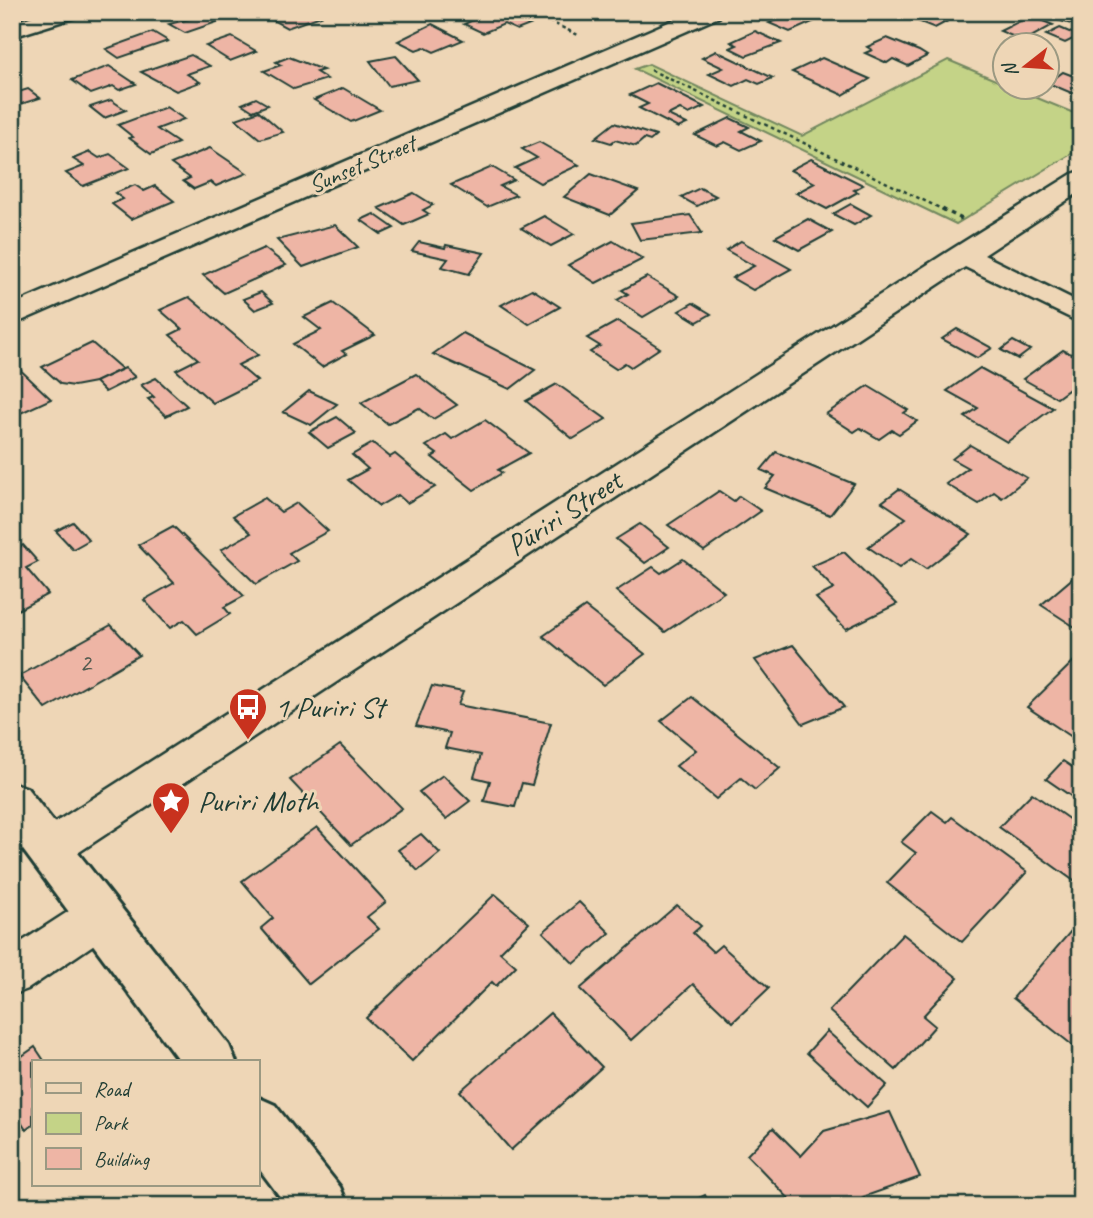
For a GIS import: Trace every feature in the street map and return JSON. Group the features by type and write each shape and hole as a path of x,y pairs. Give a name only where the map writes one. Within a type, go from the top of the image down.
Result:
{"street":[{"path":"12,30 68,12"},
{"name":"Sunset Street","path":"12,316 711,12"},
{"name":"Pūriri Street","path":"49,849 1081,179"},
{"path":"962,255 1081,314"},
{"path":"12,801 209,1060"},
{"path":"12,974 99,916"},
{"path":"259,1126 321,1206"}],"path":[{"path":"530,12 995,234"}],"green space":[{"path":"948,60 992,79 992,102 1047,102 1081,116 1081,148 956,224 635,69 649,64 802,136"}],"building":[{"path":"277,12 315,12 321,16 287,28 265,16"},
{"path":"475,12 503,12 530,25 517,30 504,24 483,33 464,24 483,16"},
{"path":"794,12 813,12 824,17 790,32 769,23"},
{"path":"958,12 1007,12 1004,19"},
{"path":"1067,12 1081,12 1081,27 1054,19"},
{"path":"927,14 946,22 935,28 915,20"},
{"path":"206,15 217,22 185,33 169,24"},
{"path":"1030,16 1053,25 1040,32 1000,31"},
{"path":"432,24 463,40 434,52 424,47 416,50 398,41"},
{"path":"1060,28 1079,36 1065,43 1062,42 1062,32 1052,32"},
{"path":"755,31 781,43 746,56 730,48 737,45 731,42"},
{"path":"153,32 168,41 119,58 106,49"},
{"path":"232,37 256,51 230,61 206,46"},
{"path":"887,38 927,56 908,66 893,59 887,63 865,53 872,50 867,47"},
{"path":"716,51 773,78 759,84 748,79 734,86 709,74 723,68 702,58"},
{"path":"191,55 210,66 187,74 200,82 176,91 141,72"},
{"path":"396,56 418,80 389,86 370,61"},
{"path":"289,57 323,70 316,72 327,79 294,89 264,71 281,65 276,62"},
{"path":"822,58 870,79 843,95 792,72"},
{"path":"109,66 136,84 119,90 113,86 91,94 72,80"},
{"path":"1062,73 1081,79 1081,97 1062,89"},
{"path":"656,83 704,107 689,114 680,109 668,115 687,124 678,128 639,108 648,104 630,95"},
{"path":"343,88 380,110 351,122 314,100"},
{"path":"28,89 40,98 12,107 12,94"},
{"path":"256,98 268,105 253,111 242,104"},
{"path":"111,100 126,110 104,118 90,107"},
{"path":"166,107 184,119 157,129 178,143 151,154 129,138 133,137 118,125"},
{"path":"259,111 283,132 260,139 236,119"},
{"path":"730,118 749,127 741,131 761,141 741,150 725,142 717,146 695,135"},
{"path":"614,123 656,136 650,141 644,139 636,146 595,138"},
{"path":"539,142 579,165 540,183 515,168 537,158 522,149"},
{"path":"210,148 247,173 216,186 211,182 194,189 183,181 190,178 171,164"},
{"path":"90,152 99,158 110,154 129,168 83,186 66,173 84,166 73,159"},
{"path":"811,159 863,185 854,190 858,192 827,209 796,193 815,183 790,170"},
{"path":"492,167 514,180 500,186 516,195 487,207 451,185"},
{"path":"591,174 638,191 610,215 564,197"},
{"path":"135,185 144,191 155,186 174,201 131,219 112,204 123,199 115,193"},
{"path":"700,188 716,196 697,206 681,197"},
{"path":"414,193 433,205 423,210 429,214 404,225 379,208"},
{"path":"851,204 871,215 854,225 833,214"},
{"path":"374,214 394,228 381,234 361,220"},
{"path":"690,215 702,233 640,240 631,223"},
{"path":"544,216 574,234 551,246 521,228"},
{"path":"808,219 832,232 799,250 775,237"},
{"path":"335,225 358,247 303,267 277,240"},
{"path":"613,241 643,259 596,283 568,265"},
{"path":"741,241 791,269 753,290 732,278 754,266 726,250"},
{"path":"419,242 484,253 469,274 442,267 448,259 412,251"},
{"path":"264,248 286,265 224,293 203,275"},
{"path":"647,277 679,296 643,317 617,300 628,294 622,290"},
{"path":"532,289 560,307 529,324 501,305"},
{"path":"261,292 273,303 255,310 243,299"},
{"path":"189,297 258,355 238,365 257,381 213,403 176,370 198,359 170,335 182,329 160,310"},
{"path":"333,303 375,335 342,351 346,354 322,367 293,344 321,330 304,317"},
{"path":"693,303 711,314 697,322 679,311"},
{"path":"618,321 660,348 631,367 625,363 616,369 590,352 600,346 587,338"},
{"path":"957,329 992,348 977,358 942,339"},
{"path":"463,333 535,370 510,389 433,354"},
{"path":"1013,341 1030,350 1018,359 1001,350"},
{"path":"92,343 122,369 95,382 74,386 61,384 42,367"},
{"path":"1063,350 1081,359 1080,388 1075,385 1057,398 1023,379"},
{"path":"12,362 51,399 12,417"},
{"path":"125,368 135,377 105,392 95,382"},
{"path":"980,368 1053,408 1007,442 965,417 978,408 947,391"},
{"path":"416,374 457,405 433,419 419,408 388,424 361,403"},
{"path":"156,378 187,406 166,416 148,399 154,397 141,385"},
{"path":"557,384 606,419 573,439 526,401"},
{"path":"868,386 908,410 904,413 917,421 899,434 892,430 879,439 860,428 854,432 826,414"},
{"path":"309,391 337,404 311,425 283,412"},
{"path":"337,417 356,433 328,448 309,432"},
{"path":"485,420 529,453 498,470 502,473 474,490 432,457 437,454 426,446 446,434 452,439"},
{"path":"373,443 390,457 395,454 435,487 407,503 398,495 379,506 348,480 368,469 352,455"},
{"path":"970,445 1027,478 1002,498 994,492 979,504 946,484 968,468 952,459"},
{"path":"776,452 854,484 830,515 765,488 775,476 761,470"},
{"path":"899,489 971,534 926,569 911,559 899,568 868,547 906,518 882,502"},
{"path":"719,491 734,501 739,496 761,511 704,551 668,525"},
{"path":"265,498 281,512 297,503 328,531 289,553 297,561 256,584 221,550 251,533 233,516"},
{"path":"73,522 89,540 73,549 56,531"},
{"path":"640,524 669,547 645,563 616,539"},
{"path":"173,526 244,596 224,607 230,614 197,634 184,620 170,628 144,600 174,583 138,545"},
{"path":"23,545 38,562 26,568 48,594 16,611 12,607 12,551"},
{"path":"844,552 897,604 846,629 816,598 834,589 812,566"},
{"path":"683,559 724,592 665,632 616,591 653,567 661,573"},
{"path":"1081,571 1081,631 1041,605"},
{"path":"585,607 645,654 603,685 543,636"},
{"path":"111,625 139,655 46,709 19,676"},
{"path":"793,645 844,707 803,724 755,660"},
{"path":"1081,654 1081,738 1078,741 1027,707"},
{"path":"432,686 463,692 458,705 551,723 532,785 522,783 515,807 484,801 490,781 474,777 481,755 445,748 450,733 416,726"},
{"path":"692,697 780,768 755,790 741,778 716,799 676,766 696,750 661,721"},
{"path":"340,745 402,808 351,845 290,780"},
{"path":"1063,761 1081,773 1081,803 1046,779"},
{"path":"443,775 470,801 446,819 419,792"},
{"path":"1032,793 1073,822 1081,814 1081,886 999,827"},
{"path":"932,811 947,822 952,817 1027,872 962,942 887,883 916,853 901,842"},
{"path":"317,827 386,902 367,917 379,929 309,984 261,928 273,918 242,881"},
{"path":"421,834 440,853 418,871 398,850"},
{"path":"495,894 529,923 500,952 516,966 496,986 492,982 412,1061 366,1018"},
{"path":"579,902 610,933 574,964 543,932"},
{"path":"677,905 701,926 693,933 713,952 721,945 769,988 733,1022 693,984 631,1040 580,989"},
{"path":"1077,924 1081,927 1081,1052 1013,998"},
{"path":"903,934 958,978 923,1016 935,1026 896,1070 829,1011"},
{"path":"550,1013 602,1067 511,1150 460,1091"},
{"path":"827,1031 887,1085 867,1107 807,1053"},
{"path":"35,1047 44,1060 32,1060 32,1125 26,1130 12,1108 12,1063"},
{"path":"890,1112 920,1177 863,1197 871,1206 796,1206 747,1155 773,1128 801,1156 824,1131"},
{"path":"705,1195 710,1206 682,1206"}],"place":[{"name":"1 Puriri St","path":"248,741"},
{"name":"Puriri Moth","path":"171,835"}]}
